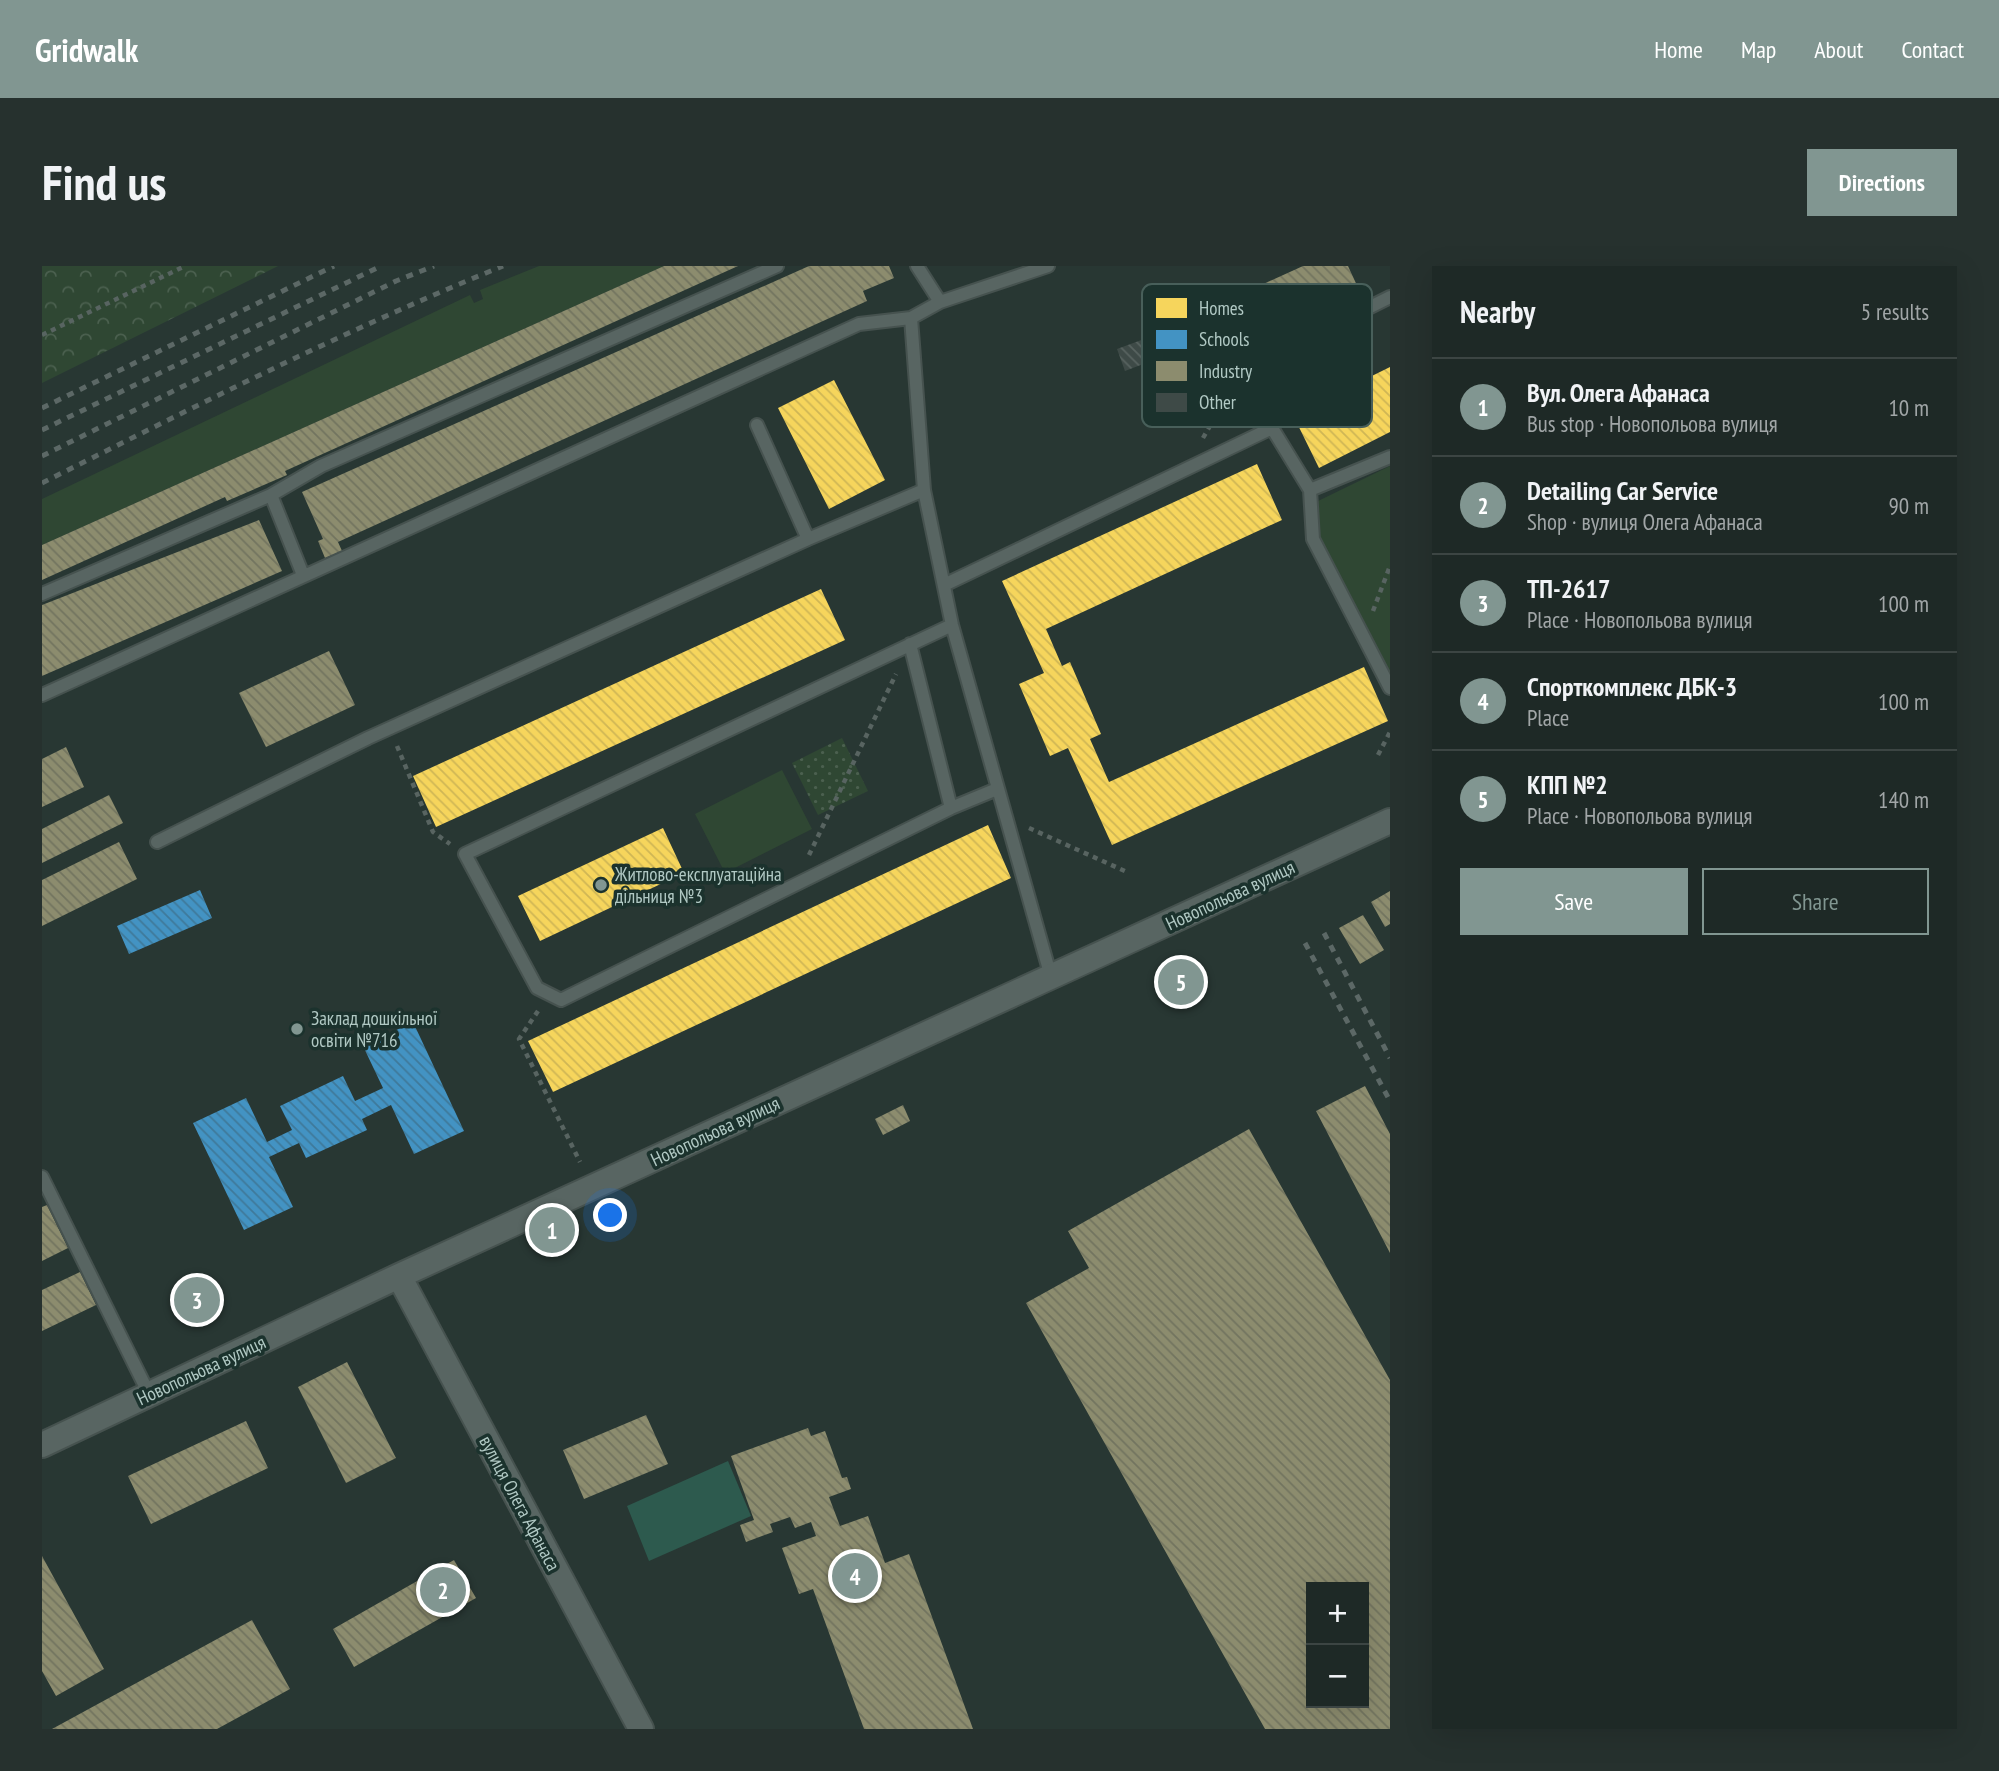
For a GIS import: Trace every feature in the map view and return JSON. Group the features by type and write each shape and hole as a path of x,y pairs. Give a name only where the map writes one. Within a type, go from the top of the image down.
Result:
{"street":[{"name":"Новопольова вулиця","path":"42,1445 399,1276 1390,821"},
{"name":"вулиця Олега Афанаса","path":"399,1276 641,1729"}],"lane":[{"path":"42,594 271,495 321,466 777,266"},
{"path":"917,266 940,302"},
{"path":"42,695 859,324 911,318 940,302 1048,266"},
{"path":"1372,306 1390,297"},
{"path":"911,318 924,490 952,625 1051,977"},
{"path":"757,425 808,539"},
{"path":"944,585 1272,428 1310,490 1313,539 1390,688"},
{"path":"1310,490 1390,457"},
{"path":"158,842 368,738 808,539 924,490"},
{"path":"271,495 303,575"},
{"path":"952,625 465,854 537,988 561,1000 951,808 997,789"},
{"path":"910,644 951,808"},
{"path":"42,1177 149,1394"}],"path":[{"path":"42,335 185,266"},
{"path":"1186,469 1210,427"},
{"path":"1371,651 1372,614 1390,566"},
{"path":"795,884 910,644"},
{"path":"390,730 433,832 465,854"},
{"path":"1378,755 1390,732"},
{"path":"1005,818 1127,872"},
{"path":"550,994 519,1039 580,1162"}],"green space":[{"path":"42,266 278,266 42,383"},
{"path":"539,266 664,266 42,545 42,499 470,295 474,303 483,299 480,290"},
{"path":"1390,466 1390,676 1320,537 1318,501"},
{"path":"842,738 868,791 818,815 792,763"},
{"path":"782,770 812,829 725,873 695,814"}],"shaded area":[{"path":"728,1461 751,1516 649,1561 627,1506"}],"building: Homes":[{"path":"1390,367 1390,432 1319,468 1299,427 1372,427 1372,376"},
{"path":"834,380 885,480 829,509 778,408"},
{"path":"1257,464 1282,520 1046,629 1062,666 1070,662 1101,734 1090,739 1109,782 1364,667 1388,721 1112,845 1068,748 1050,756 1019,684 1044,673 1002,581"},
{"path":"821,589 845,640 436,827 413,776"},
{"path":"988,825 1011,878 553,1092 528,1041"},
{"name":"Житлово-експлуатаційна дільниця №3","path":"663,828 684,873 540,941 518,896"}],"building: Schools":[{"path":"200,890 212,918 129,954 117,926"},
{"path":"413,1022 464,1131 414,1154 391,1105 362,1119 367,1130 306,1158 299,1143 269,1157 293,1207 244,1230 193,1123 246,1098 267,1142 292,1130 280,1106 343,1076 355,1101 383,1088 363,1046"}],"building: Industry":[{"path":"664,266 738,266 285,471 287,475 227,501 225,497 42,580 42,545"},
{"path":"809,266 889,266 894,278 863,291 867,301 338,542 342,551 325,558 318,541 323,539 302,492"},
{"path":"1303,266 1348,266 1356,284 1263,284"},
{"path":"259,520 282,571 42,676 42,605"},
{"path":"329,651 355,705 266,747 239,693"},
{"path":"66,747 84,787 42,807 42,759"},
{"path":"109,795 123,823 42,863 42,829"},
{"path":"119,842 137,879 42,926 42,880"},
{"path":"1390,891 1390,924 1385,927 1371,902"},
{"path":"1363,915 1384,950 1360,964 1339,928"},
{"path":"1193,966 1201,984 1169,999 1161,981"},
{"path":"1365,1086 1390,1134 1390,1253 1316,1111"},
{"path":"903,1105 910,1121 883,1135 875,1119"},
{"path":"1249,1129 1390,1380 1390,1729 1265,1729 1026,1303 1089,1268 1068,1231"},
{"path":"47,1205 68,1248 42,1261 42,1207"},
{"path":"80,1272 96,1305 42,1331 42,1290"},
{"path":"347,1362 396,1458 346,1483 298,1387"},
{"path":"646,1415 668,1464 584,1499 563,1450"},
{"path":"246,1421 268,1468 151,1524 128,1476"},
{"path":"808,1428 811,1436 825,1431 842,1478 847,1477 851,1489 829,1497 840,1526 868,1516 885,1563 909,1554 973,1729 864,1729 813,1589 799,1594 782,1548 816,1536 811,1522 795,1528 790,1517 770,1524 773,1532 746,1542 740,1525 754,1520 731,1456"},
{"path":"42,1556 104,1669 56,1696 42,1671"},
{"path":"454,1560 476,1598 354,1667 333,1629"},
{"path":"252,1620 290,1689 217,1729 52,1729"}],"building: Other":[{"path":"1142,340 1142,364 1125,371 1117,349"},
{"path":"201,1294 206,1305 185,1316 179,1305"}],"railway":[{"path":"42,408 334,266"},
{"path":"42,430 381,266"},
{"path":"42,456 396,281 434,266"},
{"path":"42,483 328,343 503,266"},
{"path":"1324,933 1390,1058"},
{"path":"1305,943 1390,1101"}],"place":[{"name":"Житлово-експлуатаційна дільниця №3","path":"601,885"},
{"name":"КПП №2","path":"1181,982"},
{"name":"Заклад дошкільної освіти №716","path":"297,1029"},
{"name":"Вул. Олега Афанаса","path":"552,1230"},
{"name":"ТП-2617","path":"197,1300"},
{"name":"Спорткомплекс ДБК-3","path":"855,1576"},
{"name":"Detailing Car Service","path":"443,1590"}]}
